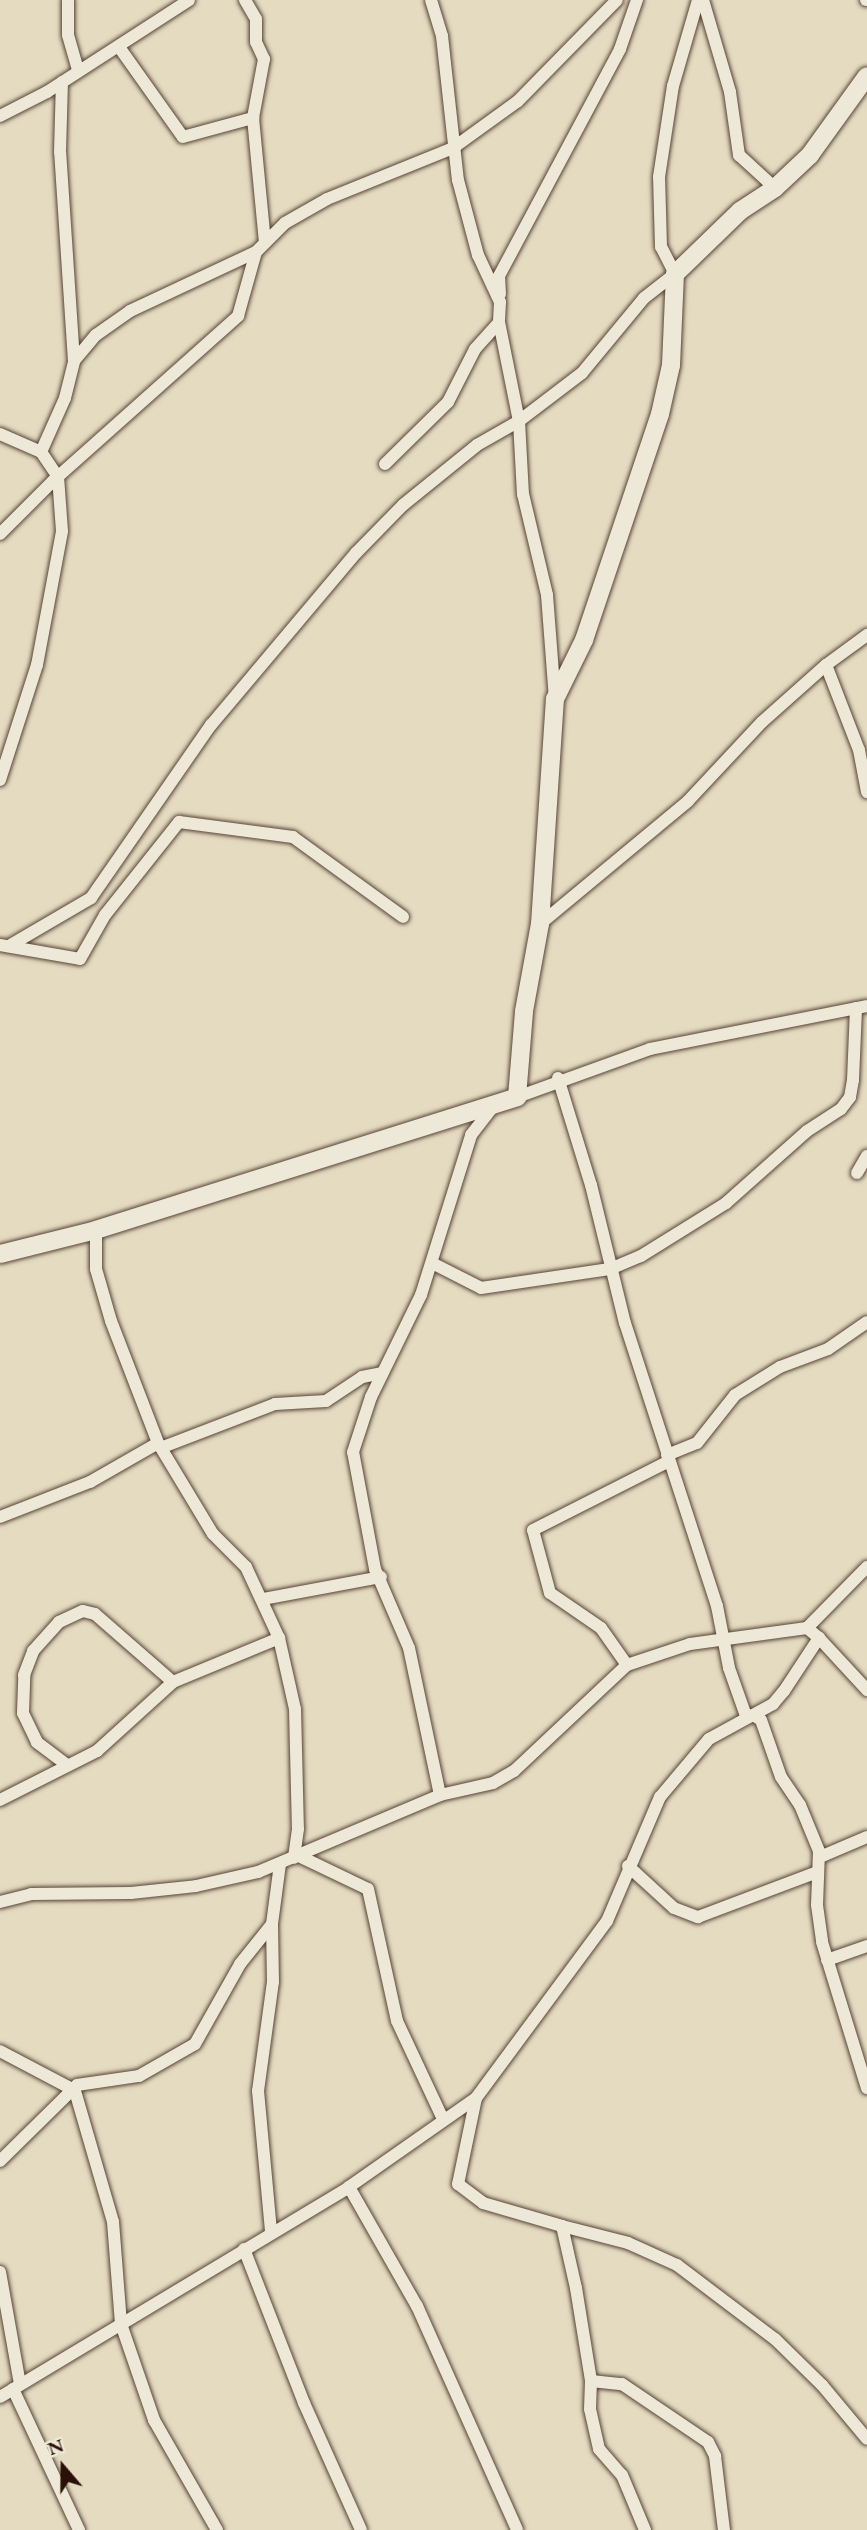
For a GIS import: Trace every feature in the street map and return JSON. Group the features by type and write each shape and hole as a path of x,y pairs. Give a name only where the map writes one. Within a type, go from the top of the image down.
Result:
{"main road":[{"path":"0,1254 96,1230 493,1107 517,1097 524,1011 540,924 555,699 584,640 660,414 671,365 675,274 740,211 775,188 810,155 867,76"}],"street":[{"path":"68,0 68,35 78,71"},
{"path":"0,116 62,82 189,0"},
{"path":"0,534 58,477 238,316 260,247 253,118 264,60 256,42 256,19 245,0"},
{"path":"431,0 442,36 453,148 478,255 500,302"},
{"path":"74,361 96,335 130,311 260,247 285,223 327,198 453,148 518,101 618,0"},
{"path":"555,699 547,595 523,495 519,422 499,322 499,276 620,49 636,0"},
{"path":"701,0 730,92 739,155 775,188"},
{"path":"5,946 91,898 211,725 356,553 403,505 477,445 519,422 582,373 644,298 675,274 661,247 659,177 673,86 701,0"},
{"path":"119,47 183,137 253,118"},
{"path":"41,452 65,398 74,361 60,152 62,82"},
{"path":"385,464 448,402 475,349 499,322"},
{"path":"0,435 41,452 58,477 62,531 59,562 37,664 0,780"},
{"path":"540,924 688,801 762,722 826,665 867,635"},
{"path":"826,665 859,750 867,792"},
{"path":"5,946 80,959 105,915 179,822 293,837 403,917"},
{"path":"432,1263 481,1288 610,1269 641,1256 726,1203 807,1131 841,1109 850,1097 861,1007 650,1049 558,1078 517,1097"},
{"path":"558,1078 591,1185 610,1269 749,1716"},
{"path":"440,1795 409,1648 381,1577 361,1507 353,1452 383,1373 421,1295 471,1135 493,1107"},
{"path":"857,1173 867,1156"},
{"path":"96,1230 96,1269 111,1321 161,1445 213,1534 246,1567 263,1599 279,1639 295,1709 298,1829 296,1857"},
{"path":"627,1665 601,1628 550,1593 533,1530 697,1443 735,1395 780,1367 828,1349 867,1322"},
{"path":"0,1517 90,1482 161,1445 275,1404 326,1401 362,1377 383,1373"},
{"path":"0,1902 32,1894 131,1893 195,1886 279,1864 440,1795 506,1777 627,1665 666,1650 724,1638 807,1628 867,1567"},
{"path":"263,1599 381,1577"},
{"path":"67,1765 37,1742 23,1713 24,1675 33,1651 59,1622 83,1611 95,1614 173,1682"},
{"path":"807,1628 867,1690"},
{"path":"0,2397 271,2231 349,2187 476,2098 598,1935 648,1818 675,1777 709,1739 749,1716 784,1691 819,1638"},
{"path":"0,1800 97,1751 173,1682 279,1639"},
{"path":"749,1716 761,1720 766,1744 807,1820 820,1857 817,1914 827,1960 867,2088"},
{"path":"820,1857 867,1838"},
{"path":"296,1857 368,1889 397,2021 443,2119"},
{"path":"271,2231 258,2091 275,1964 272,1924 279,1864"},
{"path":"628,1866 674,1908 698,1917 818,1872"},
{"path":"0,2161 73,2090 85,2082 139,2076 195,2044 240,1964 272,1924"},
{"path":"827,1960 867,1946"},
{"path":"0,2051 73,2090 113,2222 121,2324 154,2420 217,2530"},
{"path":"476,2098 458,2184 483,2203 628,2243 677,2265 775,2339 822,2385 867,2439"},
{"path":"349,2187 417,2306 517,2530"},
{"path":"562,2226 591,2381 590,2409 599,2449 622,2475 645,2530"},
{"path":"244,2249 308,2414 361,2530"},
{"path":"0,2272 17,2387 79,2530"},
{"path":"591,2381 622,2384 708,2442 715,2456 724,2530"}]}
